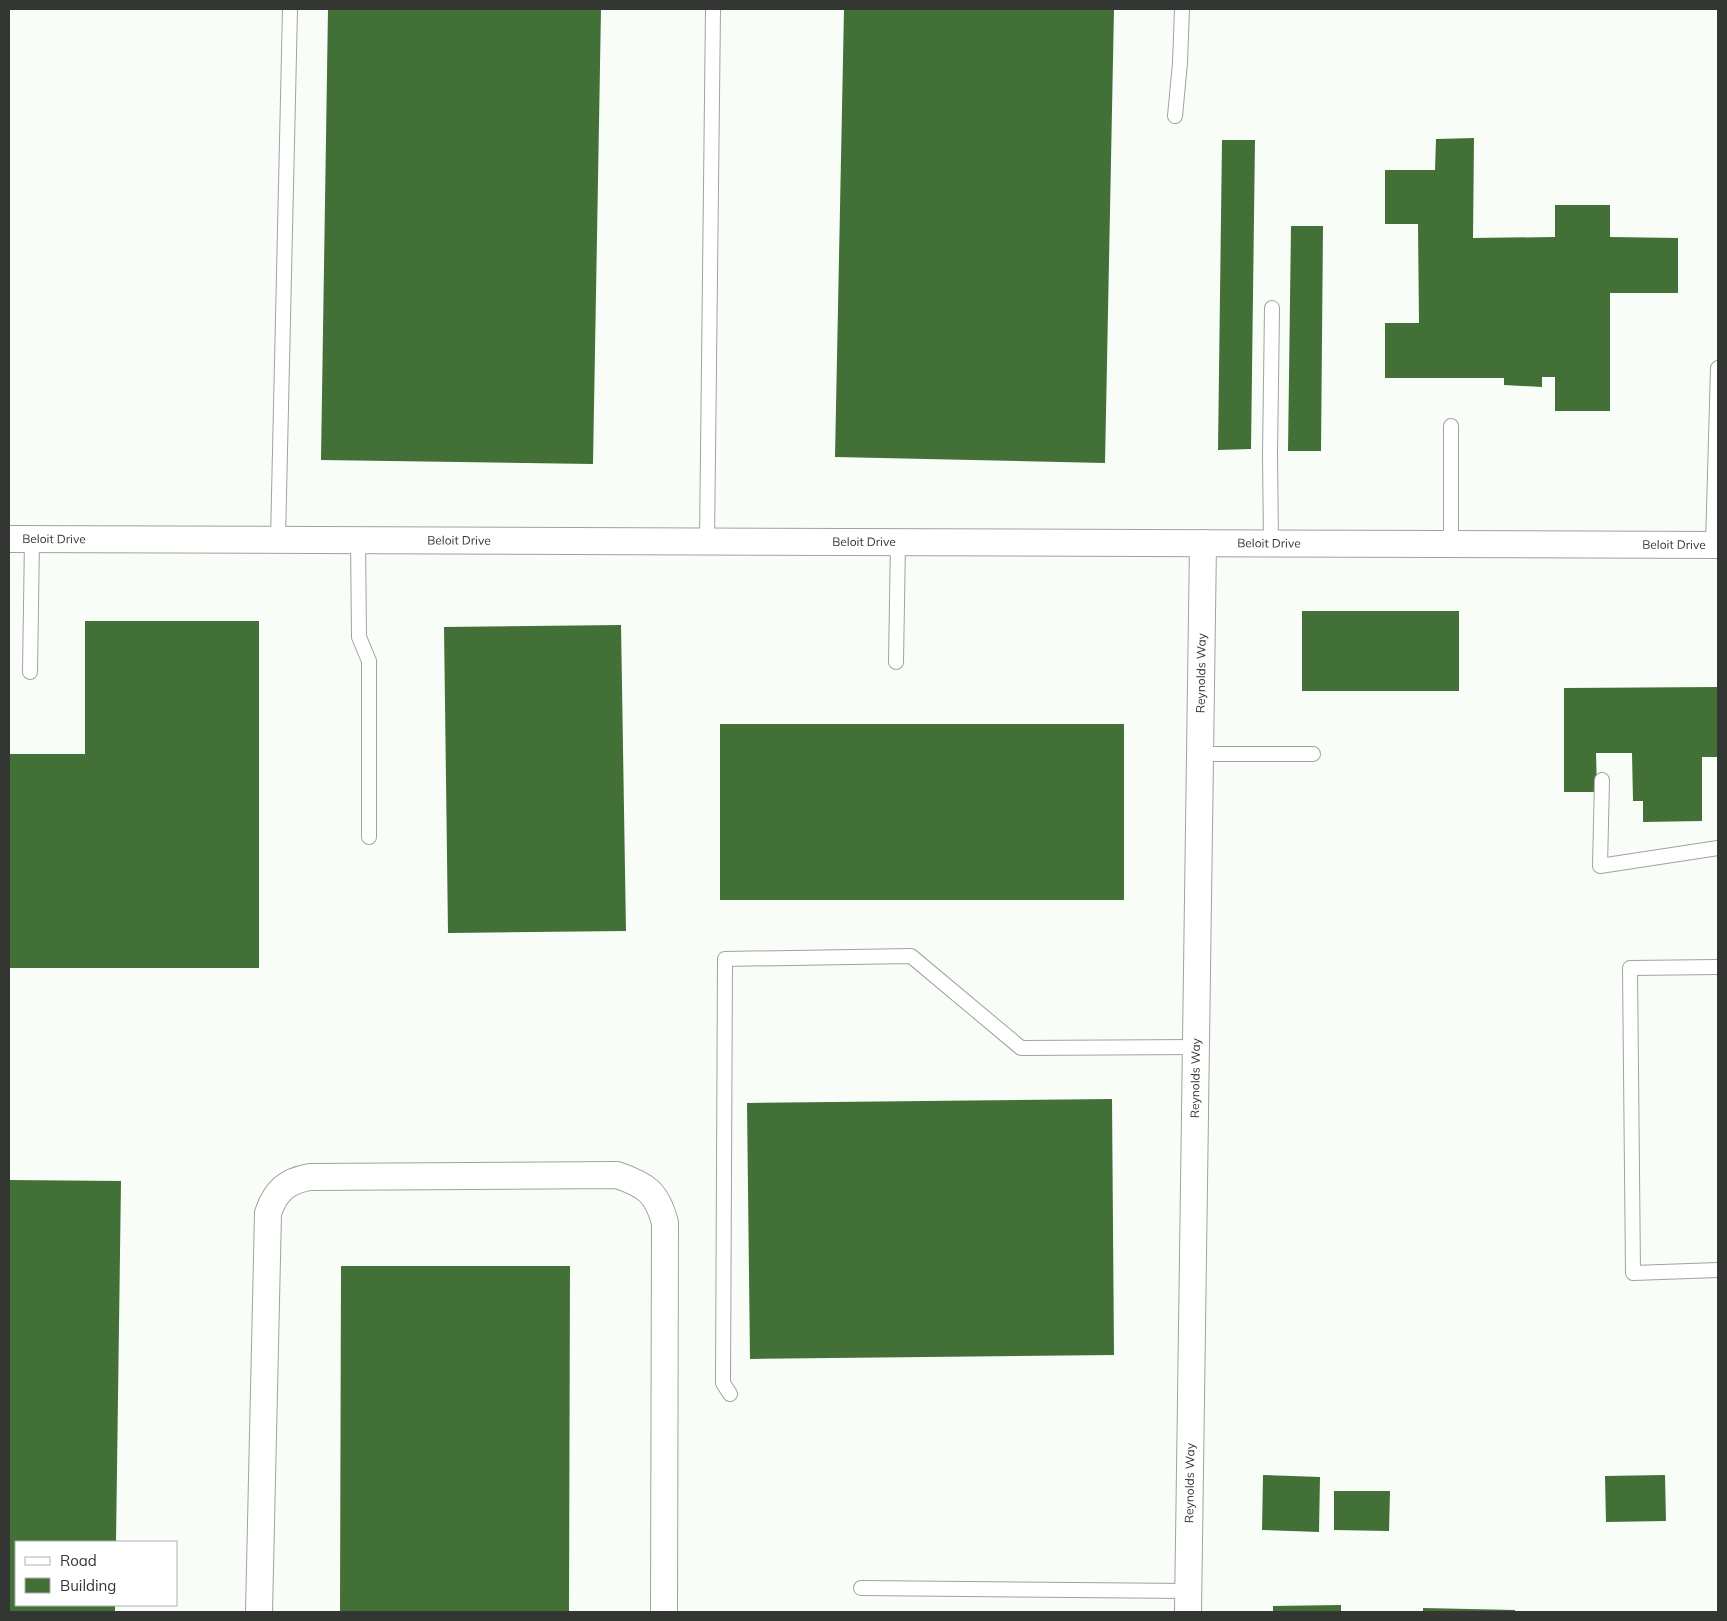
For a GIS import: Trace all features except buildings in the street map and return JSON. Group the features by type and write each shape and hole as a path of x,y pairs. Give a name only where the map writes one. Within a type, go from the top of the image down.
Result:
{"street":[{"name":"Beloit Drive","path":"20,540 1716,545"},
{"name":"Reynolds Way","path":"1188,1601 1203,543"},
{"path":"259,1612 268,1213 273,1200 281,1188 298,1179 310,1177 607,1175 617,1175 637,1182 649,1191 661,1209 665,1223 664,1612"}],"lane":[{"path":"278,540 290,9"},
{"path":"707,542 713,9"},
{"path":"1175,116 1180,63 1182,9"},
{"path":"1271,544 1272,308"},
{"path":"1716,545 1718,368"},
{"path":"1452,426 1452,544"},
{"path":"20,540 30,672"},
{"path":"358,540 359,637 369,661 369,837"},
{"path":"896,662 898,542"},
{"path":"1200,754 1313,754"},
{"path":"1602,780 1600,866 1718,848"},
{"path":"730,1394 723,1382 725,959 911,956 1021,1048 1196,1047"},
{"path":"1718,967 1630,968 1633,1273 1718,1270"},
{"path":"860,1588 1188,1601"}]}
